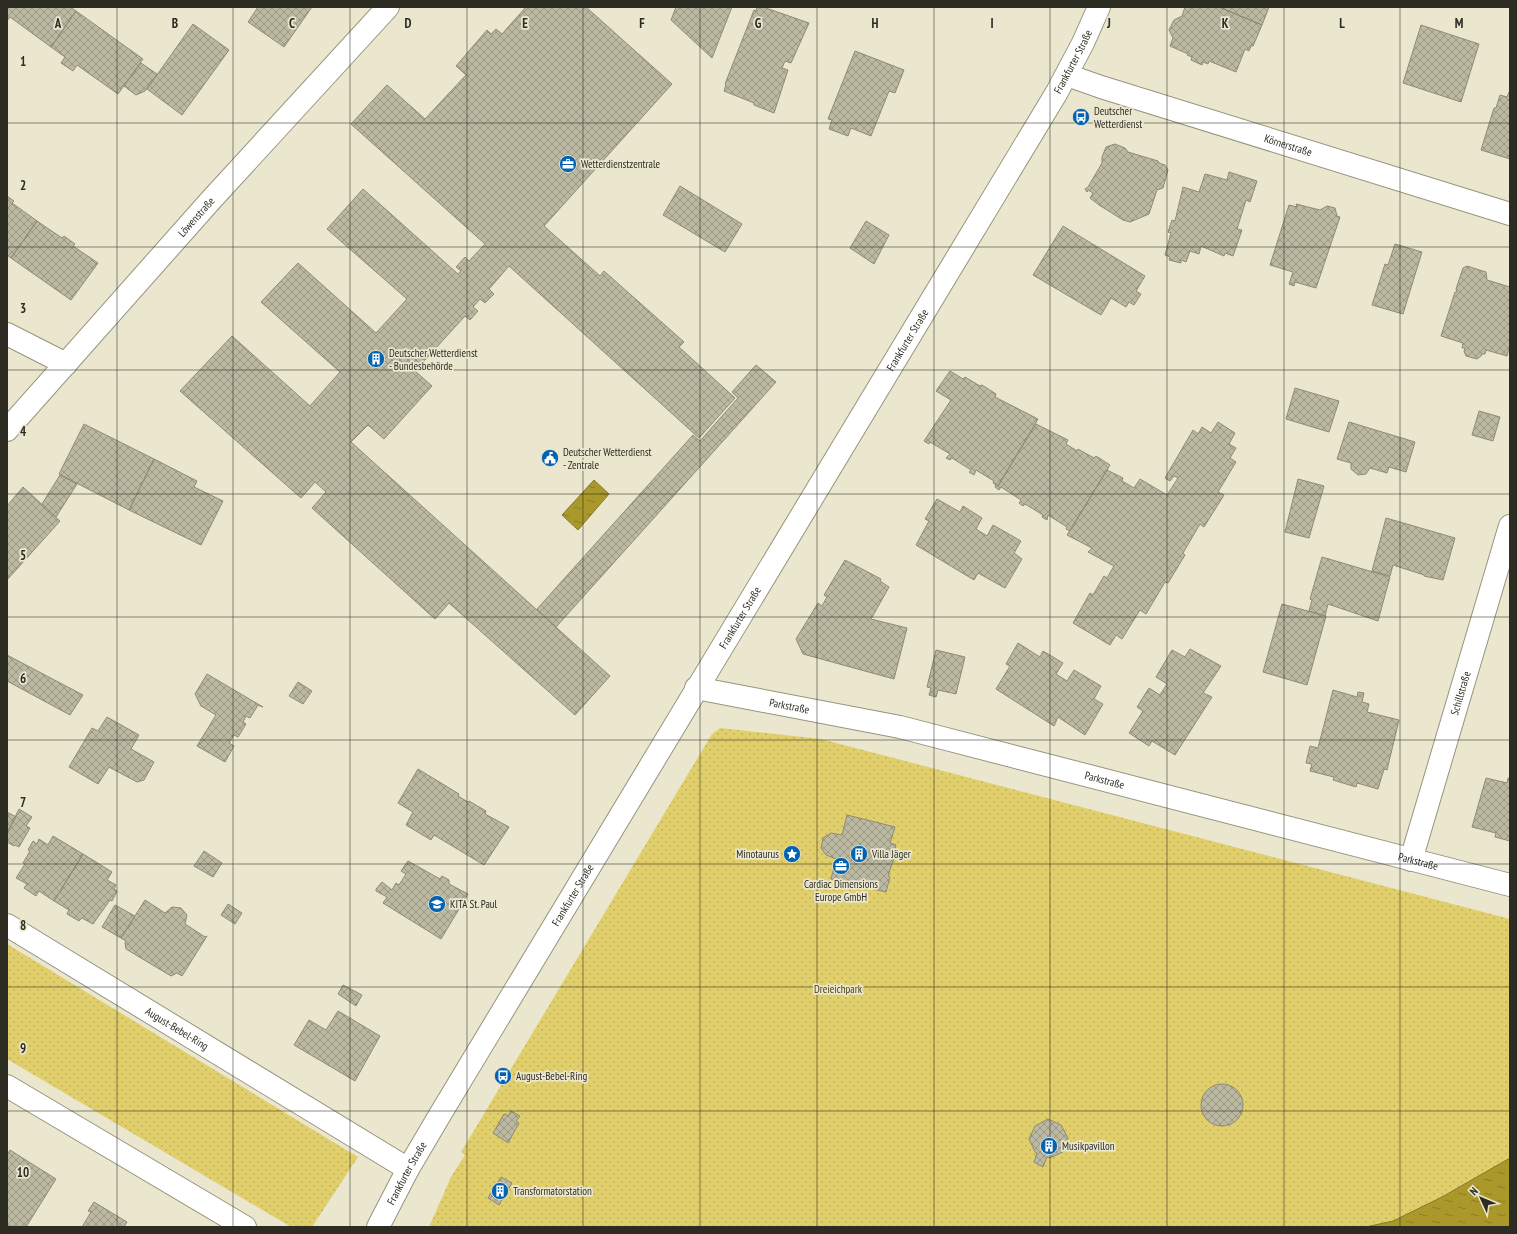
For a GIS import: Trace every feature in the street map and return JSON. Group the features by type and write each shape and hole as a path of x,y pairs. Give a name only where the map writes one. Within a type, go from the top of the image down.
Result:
{"street":[{"name":"Löwenstraße","path":"7,430 306,95 388,7"},
{"name":"Frankfurter Straße","path":"378,1227 408,1169 696,688 1067,75 1099,7"},
{"name":"Körnerstraße","path":"1067,75 1109,90 1510,214"},
{"path":"7,334 66,364"},
{"name":"Schillstraße","path":"1411,860 1510,526"},
{"name":"Parkstraße","path":"696,688 900,727 1510,885"},
{"name":"August-Bebel-Ring","path":"7,925 408,1169"},
{"path":"7,1086 245,1227"}],"green space":[{"name":"Dreieichpark","path":"720,728 821,739 1510,919 1510,1227 429,1227 451,1177 465,1155 461,1152 712,734"},
{"path":"7,944 358,1157 312,1227 291,1227 7,1059"}],"water":[{"path":"594,480 609,494 578,530 562,515"},
{"path":"1510,1158 1510,1227 1366,1227 1393,1221 1442,1197"}],"building":[{"path":"7,7 70,7 76,11 51,47 10,17 7,21"},
{"path":"258,7 312,7 284,47 248,22"},
{"name":"Deutscher Wetterdienst - Bundesbehörde","path":"526,7 586,7 672,84 544,226 600,276 604,271 684,342 679,347 735,398 699,438 509,266 489,289 494,294 485,303 480,299 473,307 478,311 470,320 465,316 415,371 432,386 384,439 368,425 351,442 610,676 575,715 449,603 435,619 312,508 326,492 315,482 301,498 180,391 232,336 310,406 340,372 261,302 298,263 376,333 407,299 327,229 363,189 458,274 461,271 456,267 465,257 469,261 485,244 351,124 387,85 425,119 466,75 456,66 487,30 491,34 496,29 502,34"},
{"path":"676,7 732,7 712,58 671,20"},
{"path":"757,7 763,7 809,23 791,63 785,61 782,68 788,70 774,113 724,91 725,84 754,10 756,11"},
{"path":"1185,7 1219,7 1262,25 1253,46 1251,46 1249,51 1245,49 1236,72 1209,61 1208,64 1203,62 1202,65 1191,60 1192,57 1187,55 1188,54 1170,46 1173,38 1169,30 1174,20 1182,16"},
{"path":"1219,7 1269,7 1262,25"},
{"path":"76,11 143,59 118,94 77,65 73,71 61,63 65,57 51,47"},
{"path":"193,24 229,50 182,115 147,89"},
{"path":"1421,25 1479,44 1461,102 1403,83"},
{"path":"855,51 904,70 895,93 889,91 871,136 851,128 848,136 829,129 832,120 828,119"},
{"path":"141,63 157,74 145,91 136,95 124,86"},
{"path":"1509,92 1510,159 1481,150 1494,108 1496,108 1500,95 1507,97"},
{"path":"1115,144 1125,148 1128,152 1158,161 1159,163 1165,165 1168,170 1163,188 1157,190 1149,214 1130,222 1123,220 1099,205 1090,198 1093,193 1088,190 1087,192 1085,189 1088,187 1102,163 1102,157 1106,147"},
{"path":"1229,172 1257,181 1250,202 1246,200 1237,229 1242,230 1233,256 1225,253 1224,256 1201,246 1199,254 1190,251 1186,262 1181,260 1181,263 1169,260 1170,257 1165,255 1171,233 1168,232 1172,220 1175,221 1183,187 1199,192 1205,174 1227,180"},
{"path":"680,186 742,224 725,252 663,215"},
{"path":"7,196 14,201 12,203 37,221 11,258 7,255"},
{"path":"1296,204 1320,210 1327,206 1335,208 1337,216 1340,217 1316,288 1295,282 1294,286 1289,284 1293,272 1270,265 1289,205 1297,207"},
{"path":"37,221 62,238 64,236 75,244 73,246 98,263 71,300 11,258"},
{"path":"866,221 889,235 874,264 850,248"},
{"path":"1063,226 1145,276 1136,291 1141,294 1134,305 1129,302 1126,307 1111,298 1101,315 1033,275"},
{"path":"1395,244 1422,252 1403,314 1372,305 1385,264 1388,265"},
{"path":"1467,266 1486,272 1487,280 1510,287 1510,345 1507,356 1486,350 1485,354 1482,354 1477,359 1466,356 1464,351 1465,348 1462,348 1463,343 1441,336 1455,292 1457,292 1456,289 1463,268"},
{"path":"756,365 776,382 556,627 537,609 693,435 700,441 738,398 732,392"},
{"path":"950,371 963,379 965,377 980,386 982,385 996,394 995,397 1038,419 998,486 993,483 994,481 976,470 974,475 969,472 971,470 952,458 950,460 946,458 950,454 930,442 929,444 924,441 951,400 936,391"},
{"path":"1295,388 1339,401 1329,432 1286,419"},
{"path":"1479,411 1500,417 1493,441 1472,435"},
{"path":"1218,422 1235,433 1229,444 1236,448 1230,458 1236,462 1218,492 1224,495 1204,527 1200,524 1183,553 1185,555 1168,583 1165,582 1146,614 1140,610 1122,639 1116,635 1110,645 1073,623 1090,593 1093,595 1104,576 1107,578 1114,566 1088,552 1092,548 1067,535 1107,470 1123,478 1122,481 1134,488 1140,479 1167,495 1178,478 1174,476 1170,481 1165,478 1193,430 1198,434 1202,427 1211,433"},
{"path":"1349,422 1415,442 1406,472 1389,467 1387,473 1370,468 1366,474 1358,475 1351,469 1351,463 1337,459"},
{"path":"84,424 154,459 129,510 59,474"},
{"path":"1036,424 1068,440 1066,444 1077,451 1078,449 1094,458 1096,456 1110,465 1070,531 1066,529 1067,527 1048,515 1047,520 1042,517 1043,515 1025,504 1023,506 1019,503 1021,500 1001,487 999,490 995,487 996,485 998,486"},
{"path":"154,459 197,481 194,487 223,501 201,545 129,510"},
{"path":"60,475 77,484 56,517 42,504"},
{"path":"1298,479 1324,486 1309,538 1285,532"},
{"path":"23,487 60,521 7,580 7,506"},
{"path":"937,499 960,512 963,506 982,518 976,529 987,536 993,525 1021,541 1014,553 1022,559 1005,588 978,573 974,580 916,545 929,521 925,519"},
{"path":"1386,518 1455,538 1443,580 1424,576 1393,565 1390,576 1372,571"},
{"path":"1322,557 1390,577 1378,621 1328,604 1325,616 1309,611 1312,600 1310,599"},
{"path":"845,560 881,579 880,581 889,587 871,619 907,628 894,679 803,654 796,639 818,603 822,606 827,597 824,595"},
{"path":"1282,604 1326,616 1307,685 1263,672"},
{"path":"1018,643 1040,657 1043,651 1063,663 1056,674 1067,681 1074,670 1101,686 1094,699 1103,704 1085,735 1058,717 1054,726 996,689 1010,666 1006,664"},
{"path":"1190,649 1221,666 1203,693 1212,697 1175,755 1152,741 1149,746 1129,733 1143,711 1137,707 1149,688 1160,695 1167,684 1156,677 1172,650 1185,657"},
{"path":"936,650 965,657 956,694 938,690 936,697 929,695 931,688 927,687"},
{"path":"7,655 83,695 70,715 7,681"},
{"path":"207,674 263,707 258,705 250,718 246,716 243,722 246,724 238,737 234,735 229,743 234,746 225,762 197,746 216,715 201,706 195,694"},
{"path":"298,682 312,691 303,704 289,696"},
{"path":"1333,690 1357,697 1358,692 1364,693 1362,702 1369,704 1367,712 1399,720 1387,770 1384,769 1378,789 1357,783 1356,787 1333,780 1334,777 1310,771 1312,764 1306,763 1310,746 1318,748"},
{"path":"107,717 139,735 131,749 154,762 144,780 137,782 109,767 98,784 69,767 92,728 98,731"},
{"path":"418,769 459,794 458,796 486,811 485,814 509,827 484,865 434,835 431,840 406,825 413,812 398,803"},
{"path":"1486,778 1507,783 1508,778 1510,778 1510,841 1495,837 1496,833 1472,827"},
{"path":"19,809 32,817 26,826 30,828 19,847 7,842 7,833"},
{"path":"7,812 16,817 7,833"},
{"name":"Villa Jäger","path":"847,815 895,827 890,843 896,845 895,855 888,876 890,877 886,892 831,879 836,859 826,855 821,848 823,838 831,833 842,835"},
{"path":"53,836 83,854 54,901 39,891 36,896 24,888 27,884 16,878 25,864 23,863 30,851 28,850 33,841 37,844 39,839 48,845"},
{"path":"204,851 222,863 213,877 194,866"},
{"path":"83,854 112,872 107,880 116,885 114,889 117,891 112,901 110,900 93,924 82,918 79,921 67,914 69,910 54,901"},
{"path":"408,861 440,879 442,876 449,880 449,884 468,894 441,939 383,903 387,897 376,891 382,882 392,890 396,883 399,885 406,874 401,871"},
{"path":"145,900 165,913 172,907 181,908 187,915 185,924 205,937 207,936 182,976 177,973 171,976 126,949 126,941 121,938"},
{"path":"228,904 242,913 235,924 221,915"},
{"path":"115,905 135,916 121,938 102,927"},
{"path":"343,985 362,995 356,1006 338,994"},
{"path":"338,1011 380,1036 355,1081 294,1045 309,1020 326,1030"},
{"path":"1222,1084 1237,1090 1243,1105 1237,1120 1222,1126 1207,1120 1201,1105 1207,1090"},
{"path":"511,1111 520,1116 516,1121 519,1123 508,1143 493,1133 504,1114 508,1116"},
{"name":"Musikpavillon","path":"1048,1119 1061,1125 1068,1138 1063,1152 1050,1158 1047,1157 1043,1167 1034,1162 1037,1153 1035,1152 1029,1139 1035,1126"},
{"path":"10,1150 56,1179 26,1227 7,1226 7,1155"},
{"name":"Transformatorstation","path":"501,1177 512,1183 499,1205 488,1198"},
{"path":"94,1202 127,1222 124,1227 82,1227 91,1212 88,1211"}],"place":[{"name":"Deutscher Wetterdienst","path":"1081,117"},
{"name":"Wetterdienstzentrale","path":"568,164"},
{"name":"Deutscher Wetterdienst - Bundesbehörde","path":"376,359"},
{"name":"Deutscher Wetterdienst - Zentrale","path":"550,458"},
{"name":"Minotaurus","path":"792,854"},
{"name":"Villa Jäger","path":"859,854"},
{"name":"Cardiac Dimensions Europe GmbH","path":"841,866"},
{"name":"KITA St. Paul","path":"437,904"},
{"name":"August-Bebel-Ring","path":"503,1076"},
{"name":"Musikpavillon","path":"1049,1146"},
{"name":"Transformatorstation","path":"500,1191"}]}
